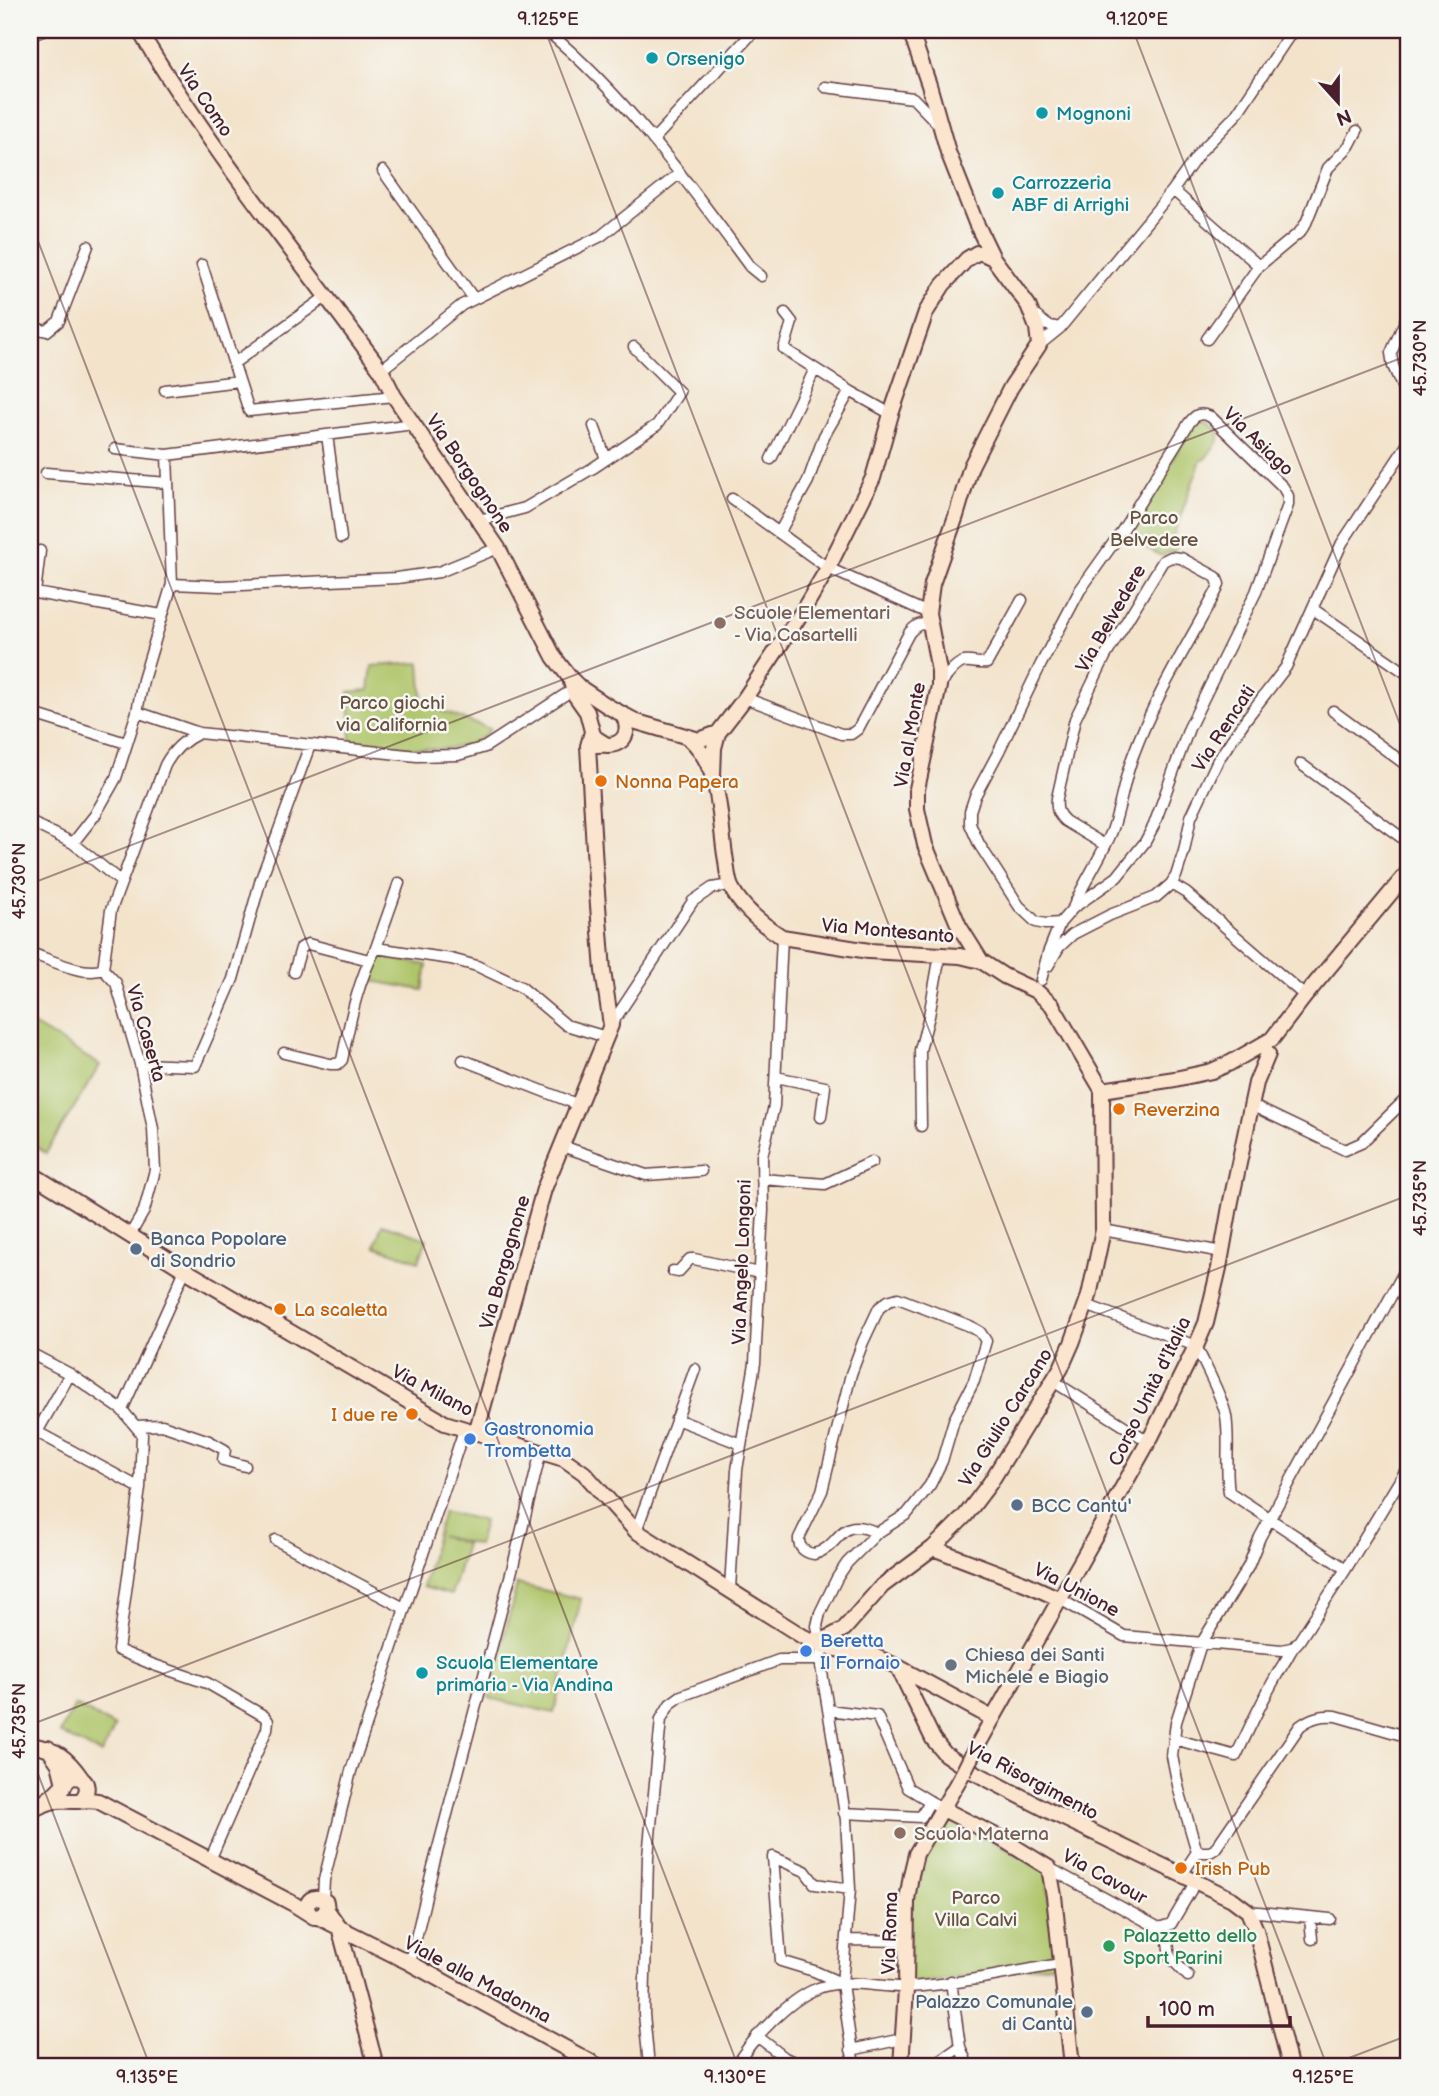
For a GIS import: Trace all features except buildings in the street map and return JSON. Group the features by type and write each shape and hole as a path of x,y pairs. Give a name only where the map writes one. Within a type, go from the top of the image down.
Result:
{"main road":[{"name":"Via Como","path":"139,30 166,76 245,190"},
{"path":"910,30 929,85 939,125 976,223 993,258 1032,313 1039,345"},
{"name":"Via Borgognone","path":"245,190 381,370 394,396 498,548 554,657 584,706 592,730 588,753 609,1031 544,1189 470,1432"},
{"path":"730,886 713,775 714,748 718,733 745,698 828,568 873,478 891,414 926,313 943,285 972,256 977,241 976,223"},
{"path":"972,256 982,253 993,258"},
{"name":"Via al Monte","path":"1039,345 1011,387 971,466 932,584 928,613 939,671 939,686 917,789 917,809 925,845 967,950 1004,976 1038,986 1059,1016 1102,1090"},
{"name":"Via Borgognone","path":"573,690 637,722 689,738"},
{"path":"605,744 597,739 592,730 594,719 600,712 618,712 627,724 625,736"},
{"path":"588,753 597,745 616,744 635,729 656,728"},
{"path":"689,738 705,739 718,733"},
{"path":"689,738 705,755 713,775"},
{"path":"1102,1090 1175,1079 1212,1070 1271,1046 1305,996 1409,872"},
{"name":"Via Montesanto","path":"730,886 741,902 782,937 869,951 940,955 967,950"},
{"name":"Corso Unità d'Italia","path":"970,1759 1148,1441 1206,1323 1256,1083 1271,1046"},
{"name":"Via Giulio Carcano","path":"844,1629 882,1586 933,1548 965,1516 990,1483 1054,1381 1086,1305 1101,1247 1102,1090"},
{"name":"Via Milano","path":"30,1173 185,1270 445,1423 564,1459 584,1473 636,1531 818,1647 878,1658"},
{"name":"Via Unione","path":"933,1548 1060,1599"},
{"path":"818,1647 844,1629"},
{"path":"844,1629 842,1633 848,1646 898,1667 992,1718"},
{"name":"Via Risorgimento","path":"898,1667 933,1739 945,1754 966,1768 1055,1814 1233,1899 1248,1911"},
{"path":"30,1745 48,1748 69,1762 107,1805"},
{"path":"48,1748 59,1764 64,1794 76,1800"},
{"name":"Via Roma","path":"901,2066 906,1987 907,1900 916,1854 937,1805 970,1759"},
{"path":"34,1810 72,1777 83,1780"},
{"path":"76,1800 87,1790 83,1780"},
{"path":"34,1810 56,1800 93,1800 292,1903 316,1906"},
{"name":"Via Cavour","path":"937,1805 1002,1839 1049,1868"},
{"path":"1049,1868 1072,2066"},
{"name":"Viale alla Madonna","path":"316,1906 339,1927 598,2066"},
{"path":"1248,1911 1261,1947 1290,2066"},
{"path":"339,1927 376,2066"},
{"path":"344,1947 351,1941 361,1939"}],"street":[{"path":"546,30 579,57 653,140 750,267 761,276"},
{"path":"653,140 755,30"},
{"path":"1039,345 1060,328 1173,190 1200,152 1236,115 1293,30"},
{"path":"825,87 913,98 939,125"},
{"path":"1207,339 1259,267 1300,232 1328,168 1349,146 1357,131"},
{"path":"383,171 474,299"},
{"path":"381,370 462,305 601,236 680,173"},
{"path":"1173,190 1259,267"},
{"path":"30,327 47,331 59,321 89,246"},
{"path":"202,265 249,411 394,396"},
{"path":"234,363 327,296"},
{"path":"1409,312 1391,353 1393,366 1408,393 1409,414"},
{"path":"785,313 792,322 784,349 891,414"},
{"path":"1032,313 1047,325 1060,328"},
{"path":"479,520 525,508 657,425 679,392 634,347"},
{"path":"771,459 815,369"},
{"path":"166,390 239,381"},
{"path":"779,533 808,481 824,436 850,391"},
{"name":"Via Asiago","path":"1203,413 1211,417 1283,487 1288,496 1288,505 1255,592 1189,728 1154,825 1145,842 1117,877 1073,908 1060,923 1036,922 1019,906 979,844 970,824 970,811 975,796 1080,590 1122,531 1195,415 1203,413"},
{"path":"115,449 167,455 414,424"},
{"path":"594,426 606,459"},
{"path":"327,435 341,538"},
{"name":"Via Rencati","path":"1171,884 1184,851 1191,817 1219,760 1286,667 1342,543 1409,442"},
{"path":"73,843 95,815 116,778 172,583 167,455"},
{"path":"46,473 168,483"},
{"path":"732,499 828,568 928,613"},
{"path":"172,583 220,586 397,578 439,572 498,548"},
{"path":"40,551 35,593 162,615"},
{"name":"Via Belvedere","path":"1073,908 1105,845 1133,755 1150,714 1219,584 1216,577 1181,558 1171,557 1163,561 1105,657 1075,719 1056,808 1065,821 1105,845"},
{"path":"939,686 964,662 987,663 1022,600"},
{"path":"1313,609 1409,675"},
{"path":"745,698 841,734 851,734 858,729 909,633 916,625 922,624 931,629"},
{"path":"137,712 199,733 417,756 458,755 485,747 573,690"},
{"path":"1333,710 1409,767"},
{"path":"30,713 126,743"},
{"name":"Via Caserta","path":"130,1235 144,1212 155,1170 153,1129 140,1064 116,983 103,969 111,910 171,754 185,739 199,733"},
{"path":"140,1064 195,1066 233,979 261,879 310,746"},
{"path":"1301,764 1409,843"},
{"path":"30,822 73,843 120,881"},
{"path":"284,1053 330,1064 338,1064 342,1060 369,960 376,948 399,883"},
{"path":"1038,986 1059,947 1073,934 1110,915 1156,897 1171,884 1186,893 1305,996"},
{"path":"376,948 451,959 477,966 521,987 566,1025 609,1031 693,901 712,888 730,886"},
{"path":"1038,986 1060,923"},
{"name":"Via Angelo Longoni","path":"730,1589 737,1470 755,1363 763,1210 762,1156 774,1106 782,937"},
{"path":"294,972 302,948 309,944 369,960"},
{"path":"30,953 83,970 95,972 103,969"},
{"path":"920,1126 920,1050 940,955"},
{"path":"463,1060 579,1105"},
{"path":"776,1077 825,1087 821,1117"},
{"path":"1251,1105 1345,1150 1361,1143 1409,1096"},
{"path":"562,1146 646,1175 701,1171"},
{"path":"762,1179 825,1184 872,1162"},
{"path":"1103,1230 1222,1252"},
{"path":"673,1271 678,1272 690,1259 694,1259 760,1273"},
{"path":"1188,1976 1170,1957 1166,1926 1171,1924 1183,1906 1187,1878 1197,1852 1172,1756 1176,1722 1201,1644 1248,1567 1260,1537 1409,1263"},
{"path":"122,1410 185,1270"},
{"path":"854,2066 842,1984 850,1889 845,1813 818,1647 817,1626 820,1613 847,1563 877,1533 907,1514 930,1485 942,1461 954,1420 974,1381 986,1342 980,1332 970,1326 898,1298 879,1308 863,1342 851,1374 822,1491 798,1542 803,1550 814,1554 826,1549 835,1537 855,1526 877,1533"},
{"path":"1086,1305 1196,1346 1226,1412 1229,1492 1346,1569"},
{"path":"30,1353 70,1374 122,1410 142,1434 140,1488 118,1650 207,1684 268,1721 267,1729 210,1860"},
{"path":"636,1531 695,1369"},
{"path":"70,1374 33,1430 140,1488"},
{"path":"1054,1381 1148,1441"},
{"path":"676,1419 741,1444"},
{"path":"136,1426 162,1425 209,1441 225,1450 223,1460 245,1466"},
{"path":"316,1906 351,1771 404,1608 470,1432"},
{"path":"410,1963 541,1451"},
{"path":"1174,1740 1236,1756 1291,1648 1299,1641 1346,1569 1409,1465"},
{"path":"276,1540 404,1608"},
{"name":"Via Unione","path":"1060,1599 1124,1636 1282,1650 1291,1648"},
{"path":"649,2066 644,2014 648,1857 662,1719 670,1704 681,1696 818,1647"},
{"name":"Via Cavour","path":"828,1710 877,1716 908,1788 937,1805"},
{"path":"1197,1852 1213,1851 1300,1726 1316,1717 1336,1716 1409,1737"},
{"path":"845,1813 921,1817 937,1805"},
{"path":"842,1984 814,1971 781,1961 773,1857 805,1871 815,1884 850,1889"},
{"name":"Via Cavour","path":"1049,1868 1159,1928 1166,1926"},
{"path":"1248,1911 1330,1919"},
{"path":"1310,1918 1312,1939"},
{"path":"846,1940 906,1941"},
{"path":"736,2066 757,2036 790,2006 816,1989 842,1984 906,1987 1061,1964"},
{"path":"951,1981 960,2048 968,2066"},
{"path":"757,2036 785,2058 802,2066"},
{"path":"851,2050 902,2039"},
{"path":"932,2066 960,2048"}],"green space":[{"name":"Parco Belvedere","path":"1205,421 1219,431 1219,440 1204,460 1201,460 1173,536 1179,544 1173,552 1162,556 1124,536 1196,422"},
{"name":"Parco giochi via California","path":"420,663 423,704 490,729 480,739 464,746 446,749 351,741 349,692 369,690 372,666"},
{"path":"377,956 427,965 423,990 372,981"},
{"path":"30,1023 100,1065 46,1153 30,1143"},
{"path":"382,1224 427,1239 419,1261 375,1246"},
{"path":"443,1511 484,1521 478,1545 440,1536 466,1544 451,1595 423,1587"},
{"path":"517,1584 581,1599 554,1713 489,1698"},
{"path":"75,1705 115,1727 101,1754 60,1733"},
{"name":"Parco Villa Calvi","path":"958,1822 1046,1870 1057,1959 1050,1964 906,1984 910,1902 920,1859 942,1825"}],"place":[{"name":"Orsenigo","path":"652,58"},
{"name":"Mognoni","path":"1042,113"},
{"name":"Carrozzeria ABF di Arrighi","path":"998,193"},
{"name":"Scuole Elementari - Via Casartelli","path":"720,623"},
{"name":"Nonna Papera","path":"601,781"},
{"name":"Reverzina","path":"1119,1109"},
{"name":"Banca Popolare di Sondrio","path":"136,1249"},
{"name":"La scaletta","path":"280,1309"},
{"name":"I due re","path":"412,1414"},
{"name":"Gastronomia Trombetta","path":"470,1439"},
{"name":"BCC Cantu'","path":"1017,1505"},
{"name":"Beretta Il Fornaio","path":"806,1651"},
{"name":"Chiesa dei Santi Michele e Biagio","path":"951,1665"},
{"name":"Scuola Elementare primaria - Via Andina","path":"422,1673"},
{"name":"Scuola Materna","path":"900,1833"},
{"name":"Irish Pub","path":"1181,1868"},
{"name":"Palazzetto dello Sport Parini","path":"1109,1946"},
{"name":"Palazzo Comunale di Cantù","path":"1087,2012"}]}
